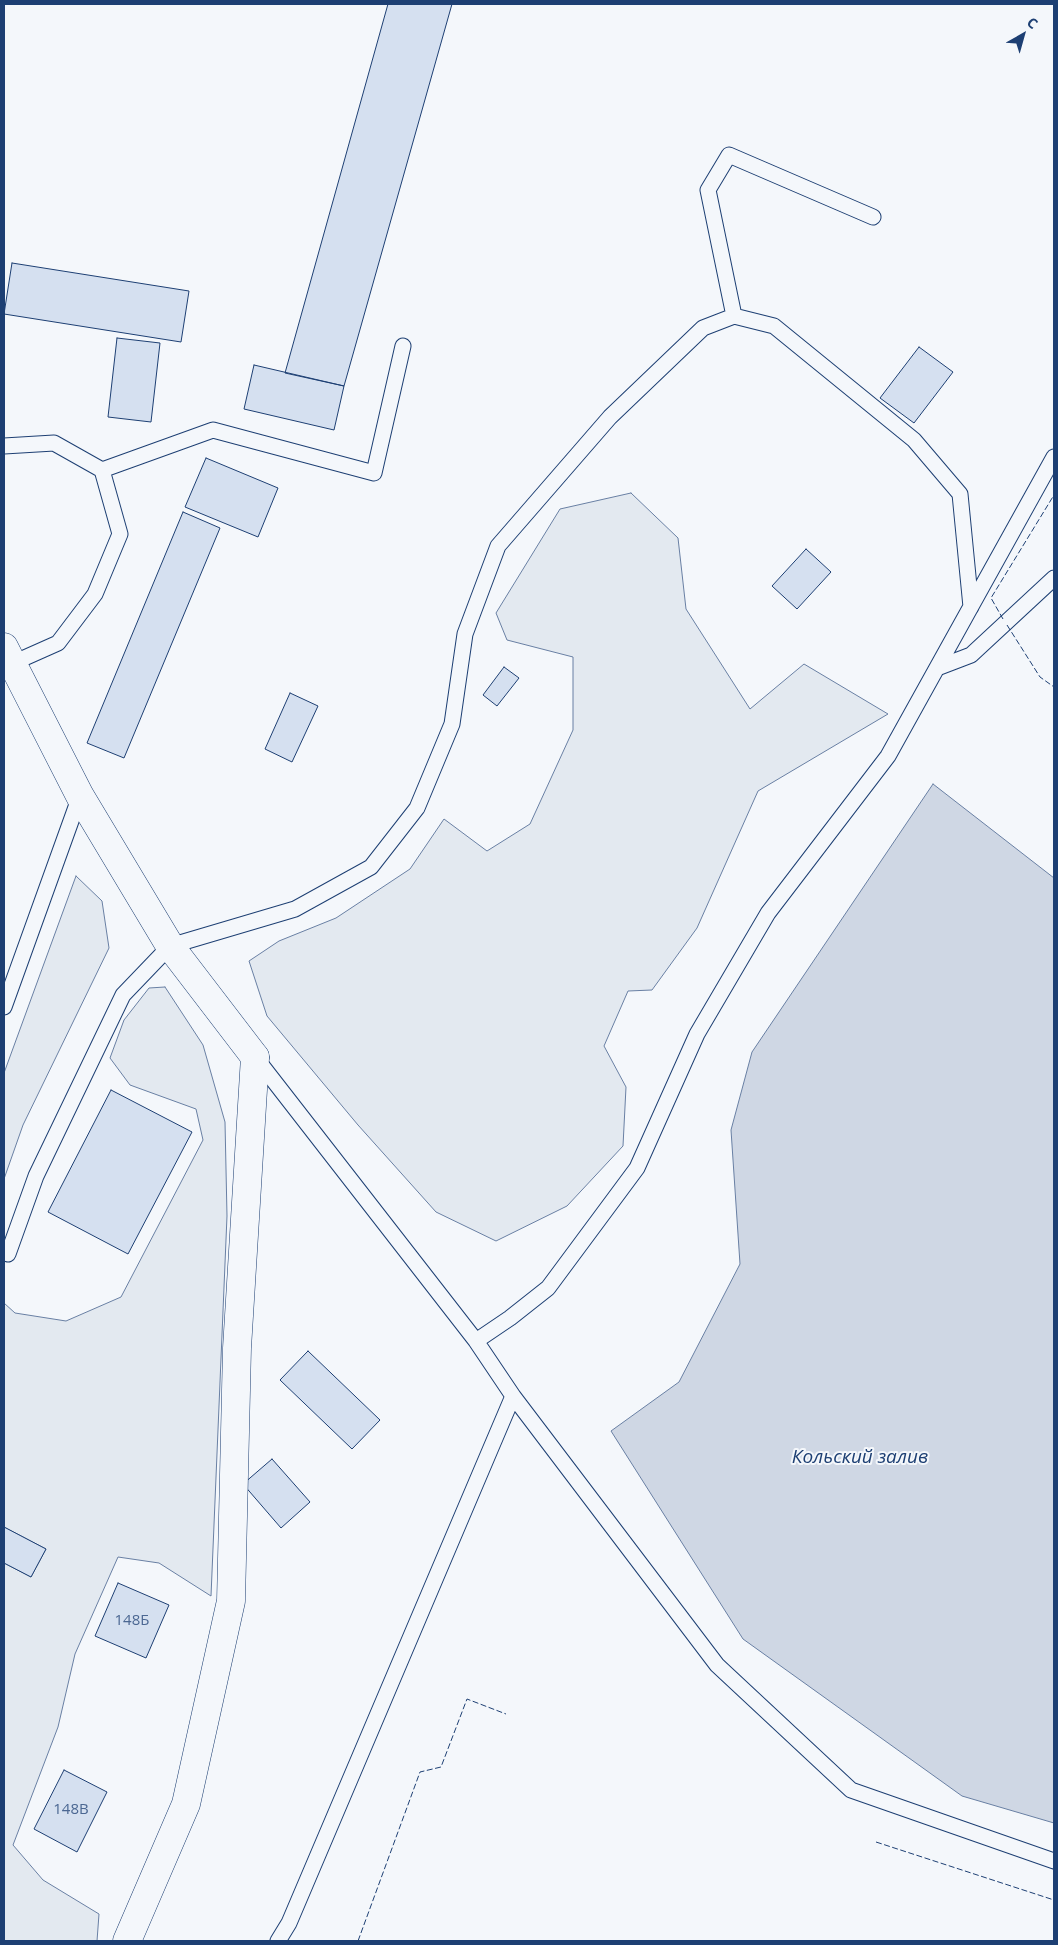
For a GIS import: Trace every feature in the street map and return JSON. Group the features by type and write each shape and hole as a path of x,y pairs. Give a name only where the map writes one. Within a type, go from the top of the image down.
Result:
{"street":[{"path":"8,655 80,796 170,946 255,1057 237,1348 231,1601 186,1804 127,1941"}],"lane":[{"path":"734,316 708,190 729,154 873,216"},
{"path":"8,1254 36,1176 123,995 170,946 295,909 371,867 417,808 452,724 465,634 498,546 610,417 703,328 734,316 774,326 914,440 960,494 971,607"},
{"path":"102,470 213,430 374,474 403,346"},
{"path":"4,446 54,443 102,470 120,534 95,594 58,643 8,655"},
{"path":"476,1341 510,1318 548,1288 637,1168 698,1034 768,913 888,756 1054,456"},
{"path":"937,668 970,655 1054,578"},
{"path":"4,1007 80,796"},
{"path":"255,1057 476,1341 513,1396 717,1665 851,1790 1054,1861"},
{"path":"278,1941 289,1923 513,1396"}],"shaded area":[{"path":"631,493 678,538 686,609 750,709 804,664 888,714 758,791 697,928 652,990 628,991 604,1046 626,1087 623,1146 567,1206 496,1241 436,1212 358,1125 267,1016 249,961 279,941 336,918 410,869 444,819 487,851 530,824 573,730 573,657 507,640 496,613 560,509"},
{"path":"76,876 102,901 109,948 23,1125 4,1179 4,1073"},
{"path":"165,987 203,1045 225,1122 227,1216 211,1596 159,1563 118,1557 75,1654 58,1727 13,1845 43,1880 99,1914 97,1941 4,1941 4,1563 31,1577 46,1549 4,1527 4,1303 15,1313 66,1321 121,1297 203,1140 196,1109 130,1085 110,1058 124,1020 149,988"}],"water":[{"name":"Кольский залив","path":"933,784 1054,878 1054,1823 962,1796 743,1639 611,1431 679,1382 740,1264 731,1130 752,1052"}],"building":[{"path":"388,4 452,4 344,386 285,373"},
{"path":"12,263 189,291 181,342 4,314"},
{"path":"117,338 160,343 151,422 108,417"},
{"path":"919,347 953,372 914,423 880,398"},
{"path":"254,365 344,386 334,430 244,409"},
{"path":"206,458 278,488 258,537 185,507"},
{"path":"183,512 220,528 124,758 87,743"},
{"path":"806,549 831,572 797,609 772,586"},
{"path":"504,667 519,678 497,706 483,695"},
{"path":"290,693 318,706 292,762 265,749"},
{"path":"111,1090 192,1132 128,1254 48,1212"},
{"path":"308,1351 380,1420 352,1449 280,1380"},
{"path":"272,1459 310,1502 281,1528 243,1484"},
{"path":"4,1527 46,1549 31,1577 4,1563"},
{"path":"118,1583 169,1605 146,1658 95,1636"},
{"path":"64,1770 107,1792 77,1852 34,1829"}],"fence":[{"path":"1003,619 991,598 1054,495"},
{"path":"1007,625 1040,677 1054,687"},
{"path":"358,1941 420,1772 441,1767 467,1699 506,1714"},
{"path":"876,1842 1054,1900"}]}
